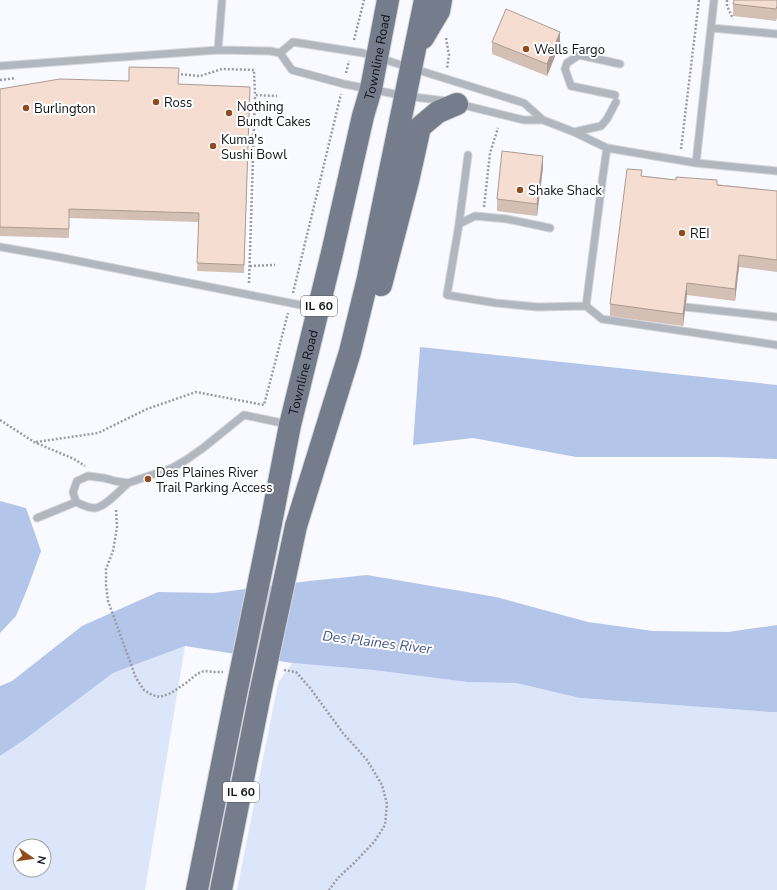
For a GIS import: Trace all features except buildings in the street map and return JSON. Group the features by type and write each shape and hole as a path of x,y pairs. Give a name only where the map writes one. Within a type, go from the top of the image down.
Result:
{"main road":[{"name":"Townline Road","path":"197,890 290,425 319,309 363,116 371,89 388,0"},
{"name":"IL 60","path":"221,890 260,694 296,526 350,352 368,278 425,0"},
{"path":"413,59 439,11 441,0"},
{"path":"350,352 371,324 408,181 420,127 438,112 458,104"}],"lane":[{"path":"218,50 222,0"},
{"path":"696,163 714,0"},
{"path":"711,28 777,34"},
{"path":"0,66 218,50 280,53 293,42 363,53 377,58 413,59 524,103 543,120 574,132 607,148 696,163 777,170"},
{"path":"280,53 292,70 344,84 406,96 442,100 524,120 543,120"},
{"path":"574,132 601,126 607,119 615,98 570,86 565,69 567,63 579,55 620,64"},
{"path":"586,306 607,148"},
{"path":"468,155 459,224 447,295 496,303 538,307 586,306 602,319 777,345"},
{"path":"459,224 475,216 507,219 550,228"},
{"path":"0,247 58,257 319,309"},
{"path":"685,307 777,317"},
{"path":"37,518 76,502 85,506 96,508 112,499 128,483 172,468 186,460 244,415 290,425"},
{"path":"76,502 73,492 77,481 88,476 128,483"}],"path":[{"path":"34,442 98,433 147,409 196,392 264,405 364,0"},
{"path":"684,130 699,0"},
{"path":"727,0 727,6 733,19"},
{"path":"170,74 200,76 222,69 254,70 255,96 249,295"},
{"path":"0,80 15,78"},
{"path":"255,96 277,96"},
{"path":"484,213 490,153 498,128"},
{"path":"250,266 275,265"},
{"path":"108,601 136,678"},
{"path":"310,688 366,760 382,785 387,804 385,825 374,842 338,878 329,890"}],"shaded area":[{"path":"185,646 145,890 0,890 0,756 24,740 113,673"},
{"path":"292,663 373,670 467,682 516,683 580,698 777,712 777,890 237,890 278,683"}],"water":[{"path":"420,347 777,385 777,459 720,457 576,457 473,438 413,445"},
{"path":"0,501 26,508 41,551 16,616 0,633"},
{"name":"Des Plaines River","path":"367,575 496,597 588,622 653,631 728,632 777,625 777,712 580,698 516,683 467,682 373,670 292,663 185,646 113,673 24,740 0,756 0,686 12,681 82,626 158,592 214,593"}],"place":[{"name":"Wells Fargo","path":"526,49"},
{"name":"Ross","path":"156,102"},
{"name":"Burlington","path":"26,108"},
{"name":"Nothing Bundt Cakes","path":"229,113"},
{"name":"Kuma's Sushi Bowl","path":"213,146"},
{"name":"Shake Shack","path":"520,190"},
{"name":"REI","path":"682,233"},
{"name":"Des Plaines River Trail Parking Access","path":"148,479"}]}
